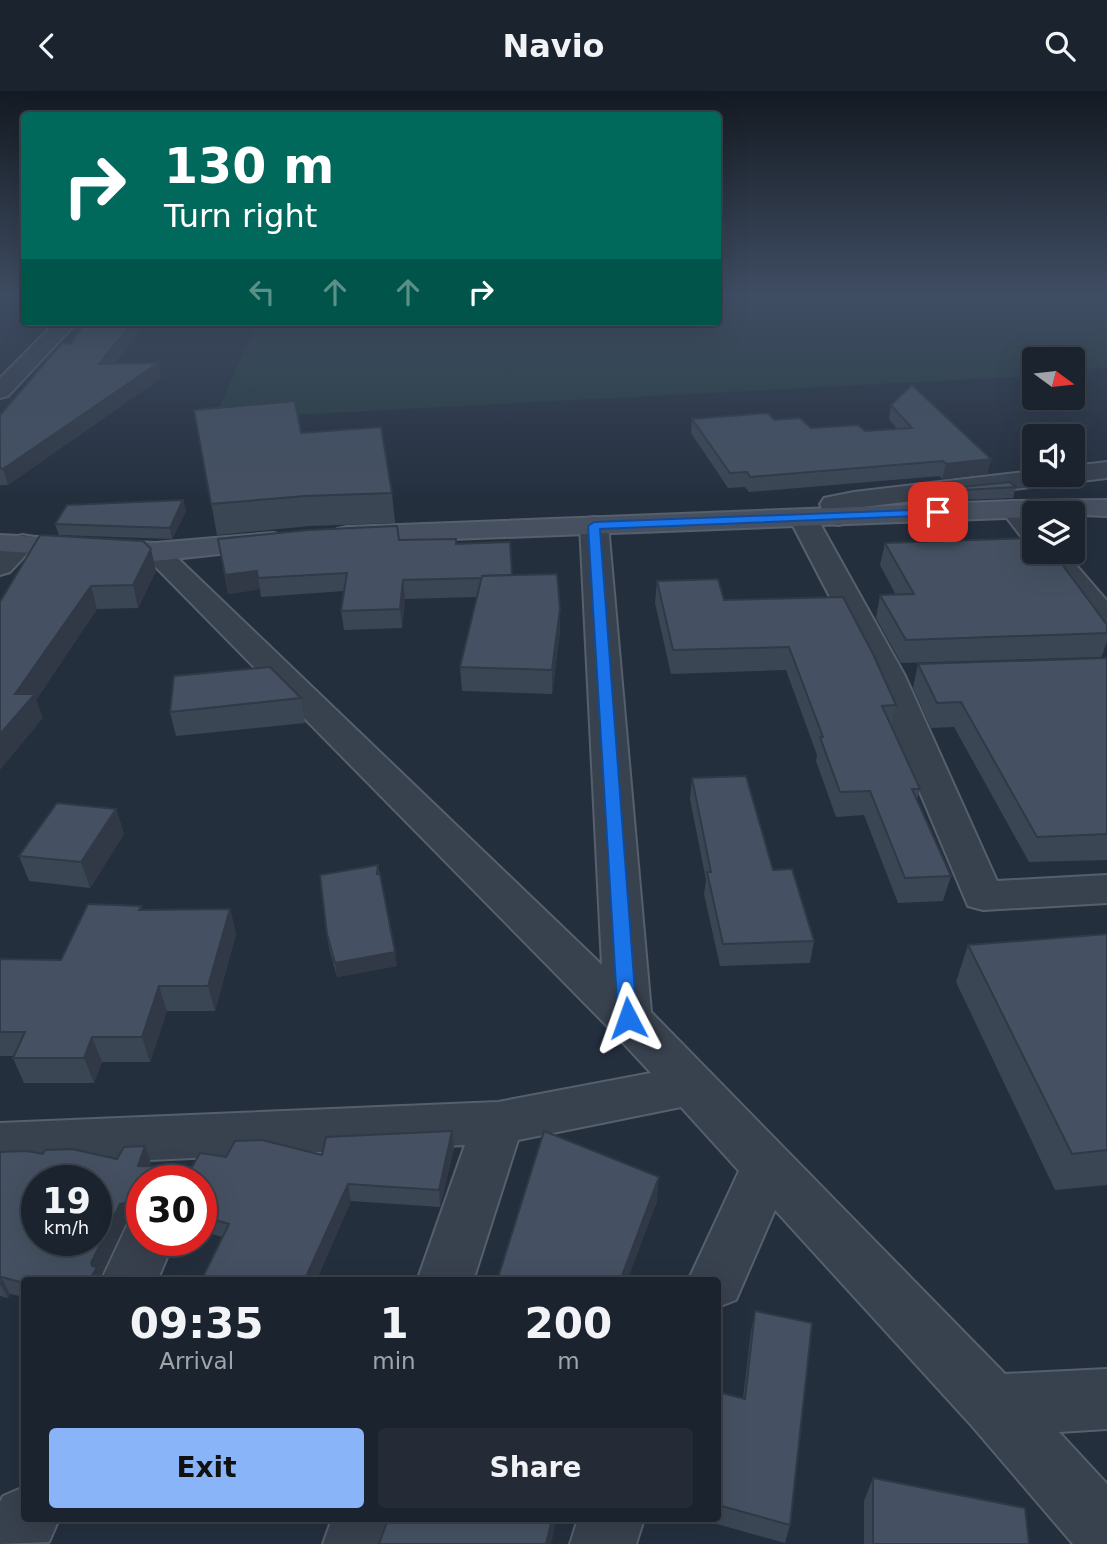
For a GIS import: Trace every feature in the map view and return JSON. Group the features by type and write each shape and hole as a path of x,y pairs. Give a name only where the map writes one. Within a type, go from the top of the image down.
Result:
{"main road":[{"path":"12,543 155,552 310,537 1013,509 1107,508"}],"street":[{"path":"0,391 26,364"},
{"path":"1085,472 1107,470"},
{"path":"838,517 832,504 854,499 1022,480"},
{"path":"1013,509 1022,520"},
{"path":"803,518 902,676 983,896 1107,889"},
{"path":"594,526 628,1018"},
{"path":"0,566 12,543"},
{"path":"155,552 628,1018 689,1086 993,1405 1107,1533"},
{"path":"1060,564 1107,621"},
{"path":"0,1145 182,1159 498,1123 689,1086"},
{"path":"446,1277 498,1123"},
{"path":"718,1277 767,1167"},
{"path":"131,1277 140,1256"},
{"path":"993,1405 1107,1399"},
{"path":"13,1544 24,1522"},
{"path":"356,1544 364,1522"},
{"path":"603,1544 610,1522"}],"green space":[{"path":"238,364 1022,364 1022,377 214,419"},
{"path":"1085,364 1107,364 1107,367 1085,370"}],"building":[{"path":"44,364 157,364 3,469 0,468 0,415"},
{"path":"912,385 991,459 750,477 747,472 730,473 692,419 768,413 774,420 800,418 811,428 858,425 865,431 912,428 891,405"},
{"path":"295,401 301,433 381,427 392,493 305,496 211,504 194,410"},
{"path":"1010,482 1016,487 964,490 962,487"},
{"path":"183,500 170,528 55,524 67,505"},
{"path":"397,526 399,540 456,539 456,544 510,542 512,575 403,580 400,609 341,611 347,573 258,578 257,571 225,575 218,539 308,530"},
{"path":"40,535 143,541 151,549 133,585 91,586 15,694 35,694 0,734 0,602"},
{"path":"1022,538 1022,564 1062,564 1107,625 1107,633 906,640 880,595 914,594 885,543"},
{"path":"557,574 560,609 552,670 460,667 482,576"},
{"path":"718,579 724,600 843,597 896,705 882,706 920,789 912,789 951,876 905,878 870,791 840,792 820,737 823,737 789,647 673,650 657,581"},
{"path":"1107,658 1107,834 1037,837 961,702 937,703 918,664"},
{"path":"270,667 301,698 170,712 174,676"},
{"path":"746,776 773,870 792,869 814,941 723,944 707,872 711,872 692,778"},
{"path":"57,803 116,809 81,862 19,856"},
{"path":"378,865 377,874 380,874 395,952 335,963 327,934 320,875"},
{"path":"88,904 141,906 139,910 230,909 208,986 159,986 142,1037 92,1037 84,1058 13,1058 25,1032 0,1032 0,959 61,960"},
{"path":"1107,934 1107,1150 1072,1154 968,945"},
{"path":"452,1131 439,1190 348,1184 306,1277 203,1277 213,1256 217,1256 217,1248 229,1224 217,1221 217,1165 193,1165 200,1153 226,1157 235,1141 262,1140 322,1155 326,1137"},
{"path":"544,1131 659,1177 622,1277 498,1277"},
{"path":"145,1146 138,1165 126,1165 126,1202 120,1204 112,1220 112,1165 21,1165 21,1256 94,1256 91,1263 97,1267 91,1277 21,1277 21,1282 1,1277 0,1279 0,1152 26,1151 43,1154 45,1150 72,1149 117,1159 124,1147"},
{"path":"755,1311 812,1323 790,1525 721,1506 721,1393 745,1399"},
{"path":"873,1478 1025,1508 1029,1544 873,1544"},
{"path":"387,1522 551,1522 546,1544 379,1544"}],"route":[{"path":"628,1018 594,526 938,512"}]}
